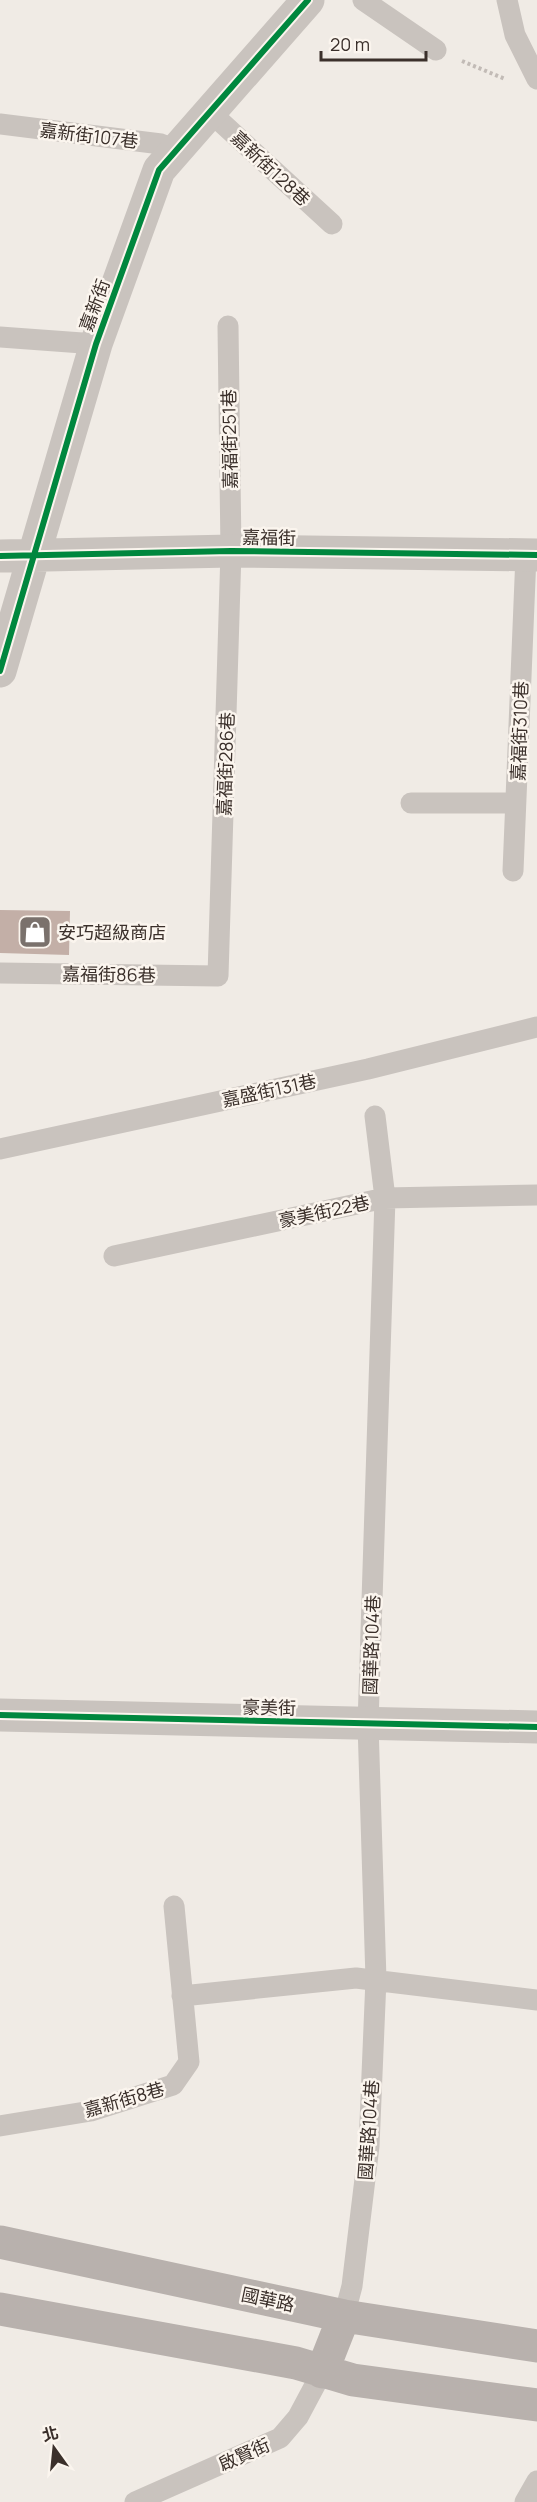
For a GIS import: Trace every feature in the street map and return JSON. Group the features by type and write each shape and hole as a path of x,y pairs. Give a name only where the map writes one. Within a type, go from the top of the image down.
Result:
{"main road":[{"name":"國華路","path":"0,2242 344,2316 537,2346"},
{"path":"0,2309 272,2359 352,2380 537,2405"},
{"path":"322,2372 344,2316"}],"street":[{"name":"嘉新街","path":"0,671 96,344 159,170 308,0"},
{"name":"嘉福街","path":"0,556 231,551 532,555"},
{"name":"豪美街","path":"0,1716 537,1727"}],"lane":[{"path":"363,0 436,50"},
{"path":"507,0 515,35 537,79"},
{"name":"嘉新街128巷","path":"210,112 332,224"},
{"name":"嘉新街107巷","path":"0,124 161,144 177,150"},
{"name":"嘉福街251巷","path":"228,326 231,551"},
{"path":"0,337 96,344"},
{"name":"嘉福街286巷","path":"218,976 231,551"},
{"name":"嘉福街310巷","path":"513,871 515,803 532,555"},
{"path":"411,803 515,803"},
{"name":"嘉福街86巷","path":"0,973 218,976"},
{"name":"嘉盛街131巷","path":"0,1149 368,1069 537,1027"},
{"name":"國華路104巷","path":"344,2316 352,2286 369,2146 376,1979 368,1724 385,1198 375,1116"},
{"name":"豪美街22巷","path":"114,1256 385,1198 537,1195"},
{"name":"嘉新街8巷","path":"0,2126 91,2110 173,2085 189,2062 174,1906"},
{"path":"182,1996 357,1978 537,2000"},
{"name":"啟賢街","path":"135,2502 280,2438 298,2417 322,2372"},
{"path":"525,2502 537,2481"}],"path":[{"path":"436,50 510,81"}],"building":[{"name":"安巧超級商店","path":"0,910 70,911 69,955 0,953"}],"cycle path":[{"path":"0,671 96,344 159,170 308,0"},
{"path":"0,556 231,551 537,555"},
{"path":"0,1715 537,1727"}],"place":[{"name":"安巧超級商店","path":"35,932"}]}
